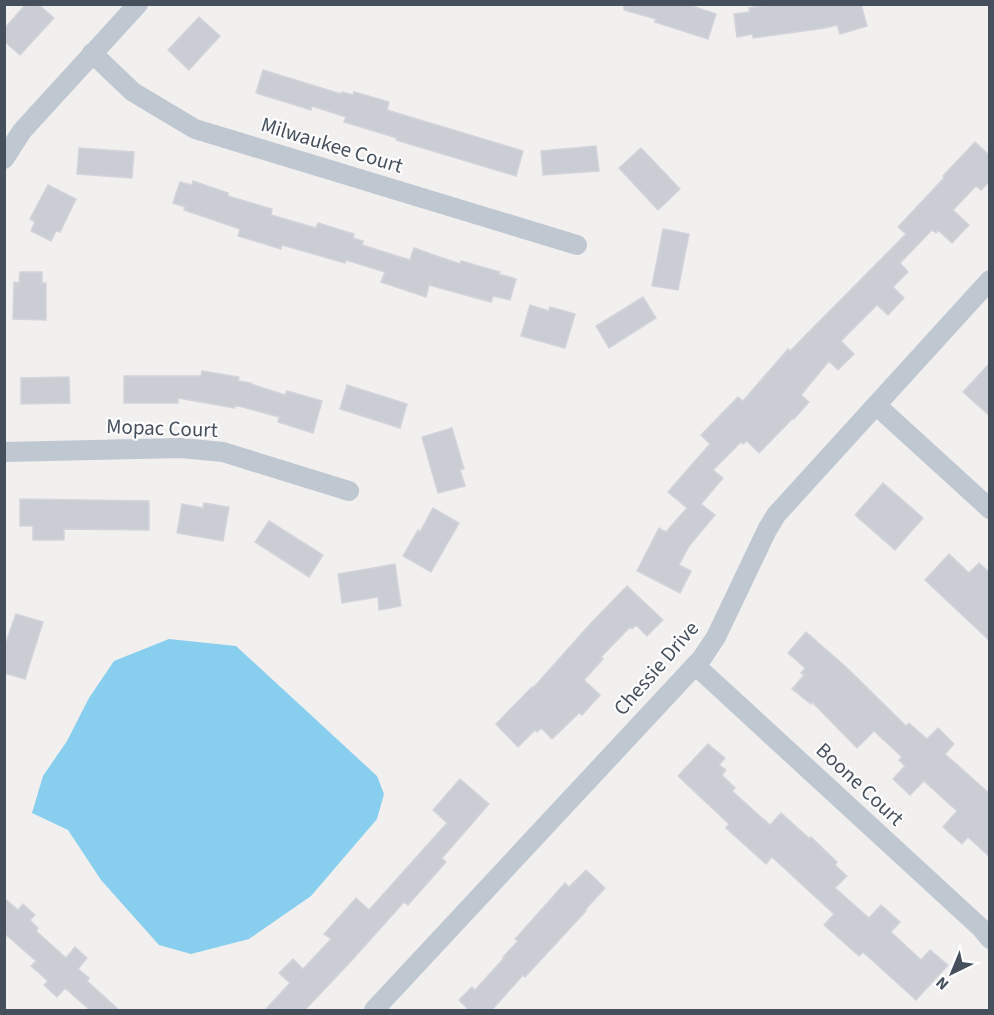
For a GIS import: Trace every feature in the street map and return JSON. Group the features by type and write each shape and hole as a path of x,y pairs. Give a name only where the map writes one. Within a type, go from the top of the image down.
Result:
{"street":[{"path":"4,159 22,131 138,4"},
{"name":"Milwaukee Court","path":"92,53 133,92 195,129 577,245"},
{"name":"Chessie Drive","path":"374,1011 707,652 776,515 990,280"},
{"path":"876,405 990,509"},
{"name":"Mopac Court","path":"4,452 181,448 223,452 349,491"},
{"name":"Boone Court","path":"695,665 981,928 990,939"}],"water":[{"path":"169,639 236,646 377,776 384,794 377,819 311,896 249,939 191,954 159,945 101,880 68,830 32,813 43,776 67,741 89,698 114,661"}],"building":[{"path":"26,4 38,4 54,18 20,55 4,41 4,29"},
{"path":"624,4 686,4 716,14 708,39 655,22 656,19 624,10"},
{"path":"773,4 861,4 867,26 840,34 837,25 753,38 753,34 737,37 734,14 750,12 749,8"},
{"path":"199,17 220,36 189,70 168,50"},
{"path":"263,70 341,94 342,92 353,95 354,92 389,102 387,110 523,151 516,176 396,140 397,138 344,122 346,117 312,106 311,110 256,93"},
{"path":"975,142 990,156 990,181 981,190 976,186 953,210 969,225 952,243 938,230 936,233 932,230 900,263 908,272 893,287 904,298 888,315 877,305 841,341 854,354 838,370 829,361 801,395 809,402 759,453 747,441 743,444 741,442 713,470 723,478 701,504 715,515 689,546 679,565 691,571 680,593 637,571 659,528 666,532 687,508 668,492 710,444 701,435 738,397 743,401 788,349 790,351 906,234 898,227"},
{"path":"596,146 599,171 543,175 541,151"},
{"path":"79,148 134,152 132,178 77,174"},
{"path":"641,148 680,189 658,210 619,168"},
{"path":"193,181 228,193 228,196 272,209 271,215 316,228 318,223 354,234 353,238 363,241 362,245 410,260 414,248 460,264 461,261 500,272 499,274 516,279 510,300 493,296 491,302 429,285 426,297 381,282 385,272 282,245 281,249 238,236 240,229 184,210 185,207 173,203 180,182 192,185"},
{"path":"48,185 76,199 60,232 56,231 51,241 31,231 35,222 30,219"},
{"path":"663,229 689,234 678,290 652,286"},
{"path":"20,272 42,272 42,283 46,283 46,320 13,319 14,282 19,283"},
{"path":"643,297 656,318 609,348 596,326"},
{"path":"530,305 549,311 550,307 575,314 565,348 521,336"},
{"path":"990,363 990,416 963,392"},
{"path":"202,371 239,377 238,381 285,395 287,391 322,401 313,433 278,422 279,417 235,405 235,408 178,398 178,403 124,403 124,376 201,376"},
{"path":"69,377 70,403 21,404 21,378"},
{"path":"347,385 407,404 400,428 340,409"},
{"path":"452,428 464,469 460,470 465,486 438,493 422,437"},
{"path":"883,483 923,518 895,550 855,515"},
{"path":"20,499 149,501 149,530 64,529 64,540 33,540 33,526 20,526"},
{"path":"204,503 229,507 223,541 177,533 182,504 203,508"},
{"path":"433,508 459,523 431,572 403,556"},
{"path":"269,521 323,555 309,577 255,542"},
{"path":"949,554 969,573 979,563 990,573 990,641 925,580"},
{"path":"395,564 401,606 379,610 378,597 342,603 338,574"},
{"path":"627,586 663,620 647,636 636,625 632,629 630,627 601,657 603,659 584,680 600,695 582,715 579,713 552,739 541,728 537,732 535,730 518,747 496,724 533,688"},
{"path":"16,614 43,622 25,679 4,673 4,648"},
{"path":"806,632 846,667 906,726 909,723 927,739 938,728 954,744 945,754 990,794 990,857 968,837 962,844 943,827 957,811 924,781 910,795 893,779 905,766 899,760 902,757 874,731 857,748 812,702 811,704 792,689 804,675 801,673 805,668 788,653"},
{"path":"708,744 725,758 719,765 726,770 722,775 735,788 732,791 770,825 781,813 837,862 835,865 847,876 835,888 869,918 881,905 900,922 891,932 921,960 930,950 948,965 916,1000 863,952 859,956 824,925 834,914 772,857 766,864 726,828 729,824 678,776"},
{"path":"460,779 489,804 442,858 446,862 408,905 404,902 304,1011 264,1011 290,983 279,973 293,959 303,969 331,939 324,934 356,898 369,910 447,823 433,810"},
{"path":"586,870 605,888 525,977 523,975 491,1011 470,1011 459,1000 472,987 475,990 504,958 518,941 515,939 565,883 569,887"},
{"path":"4,898 18,910 23,904 35,915 30,920 38,928 36,931 66,958 75,947 87,958 78,969 89,978 87,981 120,1011 91,1011 65,988 57,997 44,985 48,981 31,966 36,961 4,933"}]}
